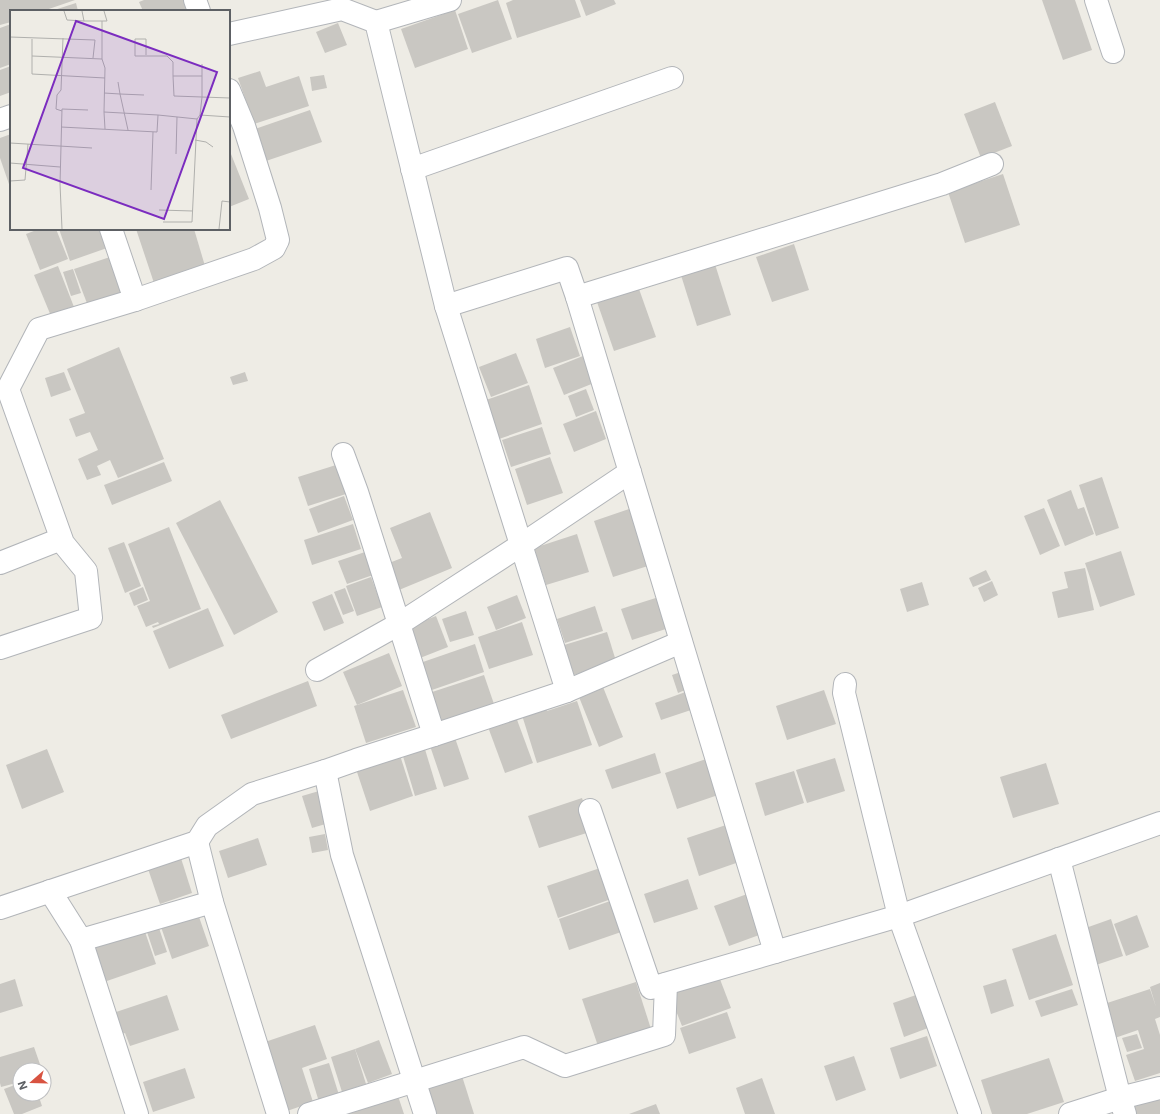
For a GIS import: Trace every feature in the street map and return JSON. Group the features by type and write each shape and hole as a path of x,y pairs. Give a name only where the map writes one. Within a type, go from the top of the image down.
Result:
{"street":[{"path":"195,0 199,10"},
{"path":"230,34 341,4 376,22 450,0"},
{"path":"1096,0 1114,52"},
{"path":"376,22 446,306 567,691"},
{"path":"412,169 672,78"},
{"path":"0,648 91,618 86,571 61,539 8,390 39,329 135,300 254,259 274,248 278,240 270,208 244,126 230,92"},
{"path":"0,120 10,116"},
{"path":"577,297 942,184 992,164"},
{"path":"111,230 135,300"},
{"path":"446,306 567,268 775,952"},
{"path":"343,454 357,492 434,735"},
{"path":"317,670 399,624 630,472"},
{"path":"0,563 61,539"},
{"path":"0,908 197,842 207,826 252,794 567,691 681,642"},
{"path":"845,684 844,693 899,916 970,1114"},
{"path":"326,771 342,855 425,1114"},
{"path":"590,810 651,988 899,916 1160,823"},
{"path":"197,842 212,902 278,1114"},
{"path":"1059,859 1122,1106"},
{"path":"50,891 81,940 137,1114"},
{"path":"81,940 212,902"},
{"path":"309,1114 524,1047 565,1066 664,1035 666,984"},
{"path":"1070,1114 1122,1106 1160,1088"}],"building":[{"path":"0,0 75,0 46,10 10,10 10,22 0,25"},
{"path":"144,0 186,0 190,10 143,10 139,2"},
{"path":"498,0 512,39 472,53 458,14"},
{"path":"513,0 575,0 581,17 517,38 506,3"},
{"path":"580,0 614,0 616,4 586,16"},
{"path":"1042,0 1075,0 1092,50 1063,60"},
{"path":"76,3 78,10 54,10"},
{"path":"455,10 468,49 415,68 401,29"},
{"path":"338,23 347,45 325,53 316,32"},
{"path":"10,24 10,64 0,68 0,28"},
{"path":"10,66 10,92 0,96 0,70"},
{"path":"260,71 266,87 299,76 309,106 254,124 238,78"},
{"path":"324,75 327,88 312,91 310,77"},
{"path":"995,102 1012,146 981,158 964,114"},
{"path":"310,110 322,142 266,161 255,129"},
{"path":"10,134 10,187 0,158 0,138"},
{"path":"230,154 249,199 230,207"},
{"path":"1003,174 1020,225 965,243 948,192"},
{"path":"36,230 56,230 68,259 40,270 26,234"},
{"path":"59,230 100,230 107,248 70,261"},
{"path":"136,230 194,230 205,266 154,283"},
{"path":"794,244 809,290 772,302 756,257"},
{"path":"110,257 123,294 88,306 74,269"},
{"path":"713,258 731,315 697,326 679,269"},
{"path":"58,266 74,307 51,316 34,275"},
{"path":"73,269 81,293 71,296 63,272"},
{"path":"639,289 656,337 614,351 597,302"},
{"path":"570,327 580,356 545,368 536,339"},
{"path":"119,347 164,459 118,478 110,460 97,466 101,475 87,480 78,459 98,450 90,432 76,437 69,419 85,413 67,369"},
{"path":"516,353 528,383 491,397 479,367"},
{"path":"583,356 594,383 564,395 553,368"},
{"path":"64,372 71,390 51,397 45,378"},
{"path":"245,372 248,381 233,385 230,377"},
{"path":"529,385 542,424 499,439 486,400"},
{"path":"586,389 594,410 576,417 568,396"},
{"path":"596,411 606,439 574,452 563,424"},
{"path":"542,427 551,454 511,467 502,440"},
{"path":"550,457 563,493 527,505 515,469"},
{"path":"164,462 172,481 112,505 104,485"},
{"path":"336,465 346,494 308,506 298,477"},
{"path":"1102,477 1119,528 1096,536 1079,485"},
{"path":"1071,490 1078,509 1084,507 1094,534 1065,546 1047,500"},
{"path":"344,496 353,520 318,533 309,509"},
{"path":"220,500 278,612 234,635 176,523"},
{"path":"632,508 651,565 613,577 594,521"},
{"path":"1044,508 1060,546 1040,555 1024,516"},
{"path":"430,512 452,568 399,590 389,563 402,558 390,528"},
{"path":"353,524 361,549 312,565 304,540"},
{"path":"169,527 201,609 153,628 152,626 159,624 158,622 146,627 137,606 150,601 128,544"},
{"path":"577,534 589,572 546,585 534,548"},
{"path":"124,542 141,586 125,593 108,548"},
{"path":"1121,551 1135,595 1100,607 1085,563"},
{"path":"365,552 373,575 347,584 338,561"},
{"path":"1085,568 1094,610 1058,618 1052,592 1068,588 1064,572"},
{"path":"986,570 991,580 973,587 969,578"},
{"path":"371,577 382,607 357,616 346,586"},
{"path":"992,581 998,595 984,602 978,588"},
{"path":"922,582 929,605 907,612 900,589"},
{"path":"143,587 148,600 134,606 129,593"},
{"path":"345,588 354,611 343,615 334,592"},
{"path":"332,594 344,623 324,631 312,602"},
{"path":"517,595 526,618 496,630 487,607"},
{"path":"662,596 672,627 632,640 621,609"},
{"path":"595,606 603,631 565,643 557,619"},
{"path":"208,608 224,646 169,669 153,631"},
{"path":"466,611 474,635 450,642 442,619"},
{"path":"436,616 448,647 420,658 408,627"},
{"path":"522,622 533,655 489,669 478,637"},
{"path":"607,632 616,661 574,675 564,645"},
{"path":"475,644 484,672 429,691 420,663"},
{"path":"389,653 402,686 357,705 343,672"},
{"path":"684,671 690,688 678,693 672,675"},
{"path":"484,675 494,704 438,722 429,693"},
{"path":"308,681 317,706 231,739 221,715"},
{"path":"603,687 623,737 599,747 579,697"},
{"path":"403,690 416,727 366,743 354,706"},
{"path":"691,690 697,708 661,720 655,703"},
{"path":"824,690 836,724 787,740 776,706"},
{"path":"577,701 592,745 537,763 521,712 544,704 547,711"},
{"path":"516,717 533,763 505,773 488,727"},
{"path":"453,732 469,779 444,787 428,740"},
{"path":"424,746 437,789 415,796 402,753"},
{"path":"47,749 64,792 22,809 6,765"},
{"path":"398,749 413,796 370,811 354,763"},
{"path":"655,753 661,773 612,789 605,770"},
{"path":"712,757 724,793 677,809 665,773"},
{"path":"835,758 845,791 807,803 796,770"},
{"path":"1046,763 1059,804 1013,818 1000,777"},
{"path":"794,771 804,803 765,816 755,783"},
{"path":"319,791 329,823 312,828 302,796"},
{"path":"582,798 593,831 539,848 528,816"},
{"path":"726,825 739,862 699,876 687,838"},
{"path":"325,834 328,850 312,853 309,837"},
{"path":"258,838 267,865 228,878 219,851"},
{"path":"180,855 192,893 160,904 147,866"},
{"path":"603,867 614,898 558,918 547,886"},
{"path":"688,879 698,909 654,923 644,894"},
{"path":"750,893 765,933 729,946 714,906"},
{"path":"613,900 624,931 569,950 559,919"},
{"path":"198,914 209,946 172,959 161,927"},
{"path":"1137,915 1149,947 1126,956 1114,924"},
{"path":"1111,919 1123,956 1093,966 1080,930"},
{"path":"158,925 167,952 155,956 146,929"},
{"path":"143,926 156,964 104,982 91,944"},
{"path":"1056,934 1073,985 1029,1000 1012,949"},
{"path":"718,974 731,1008 682,1026 669,993"},
{"path":"15,979 23,1006 0,1013 0,984"},
{"path":"1006,979 1014,1006 991,1014 983,986"},
{"path":"636,982 651,1029 598,1046 582,999"},
{"path":"1160,983 1160,1017 1155,1019 1160,1035 1160,1073 1135,1081 1126,1055 1144,1049 1138,1030 1112,1039 1101,1005 1150,989 1156,1007 1150,987"},
{"path":"1072,989 1078,1005 1041,1017 1035,1001"},
{"path":"167,995 179,1030 130,1046 125,1033 118,1036 110,1014"},
{"path":"916,995 928,1028 904,1037 893,1003"},
{"path":"727,1012 736,1038 689,1054 680,1028"},
{"path":"315,1025 327,1059 302,1068 313,1102 287,1111 265,1042"},
{"path":"1137,1034 1142,1048 1127,1052 1122,1038"},
{"path":"927,1036 937,1066 900,1079 890,1048"},
{"path":"379,1040 392,1074 368,1083 355,1049"},
{"path":"34,1047 39,1062 12,1062 12,1084 1,1087 0,1057"},
{"path":"355,1049 366,1084 342,1092 331,1057"},
{"path":"854,1056 866,1090 836,1101 824,1066"},
{"path":"1049,1058 1064,1102 1027,1114 992,1114 981,1080"},
{"path":"329,1063 339,1095 319,1102 309,1069"},
{"path":"185,1068 195,1098 153,1112 143,1082"},
{"path":"462,1076 474,1114 433,1114 425,1089"},
{"path":"762,1078 775,1114 745,1114 736,1088"},
{"path":"12,1086 12,1102 41,1102 42,1106 22,1114 14,1114 4,1089"},
{"path":"398,1096 404,1114 348,1114 348,1112"},
{"path":"1159,1098 1160,1114 1135,1114 1133,1107"},
{"path":"656,1104 660,1114 629,1114"}]}
